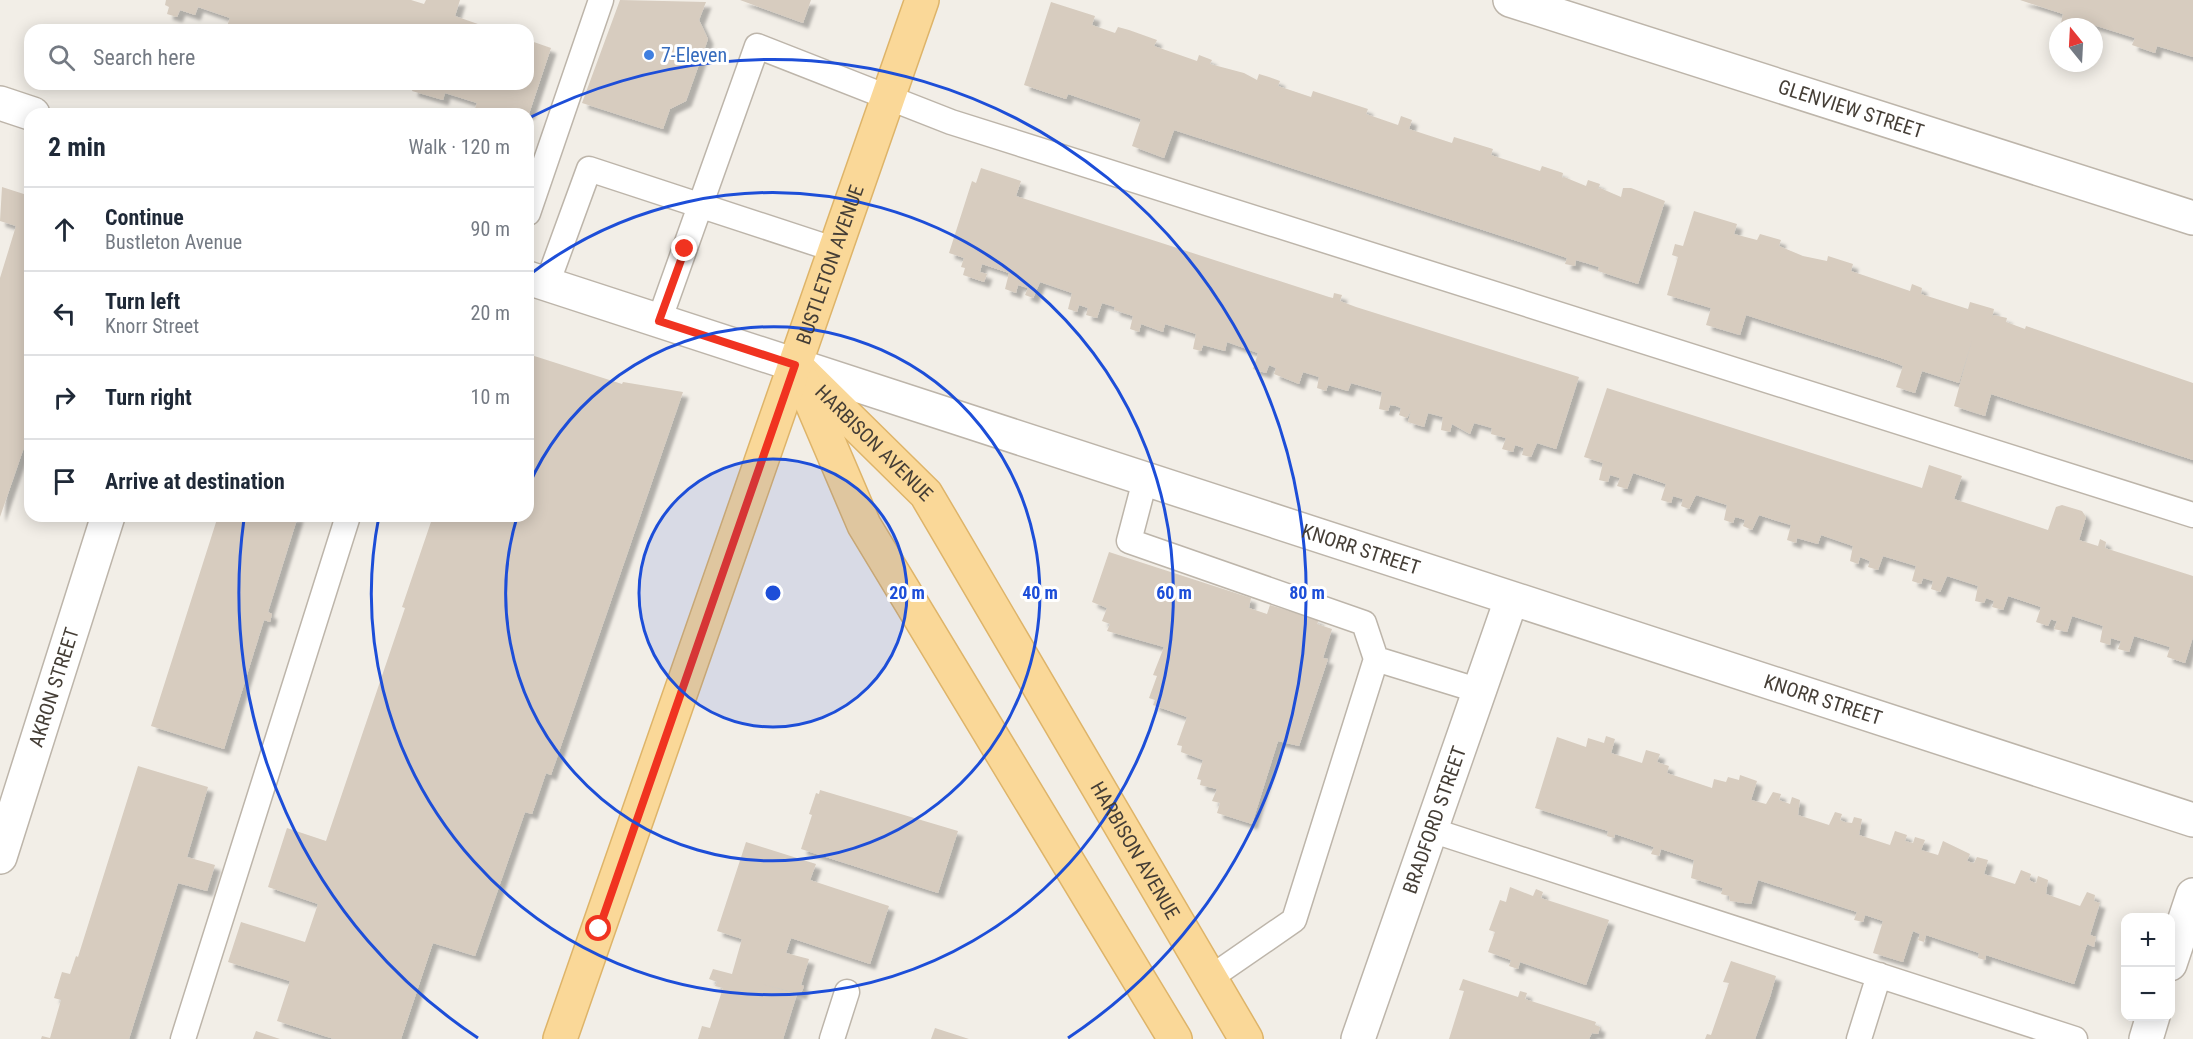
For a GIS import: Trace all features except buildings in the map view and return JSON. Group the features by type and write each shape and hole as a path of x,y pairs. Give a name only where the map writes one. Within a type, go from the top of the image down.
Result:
{"main road":[{"name":"BUSTLETON AVENUE","path":"560,1039 922,0"},
{"name":"HARBISON AVENUE","path":"795,365 926,494 1246,1039"},
{"name":"HARBISON AVENUE","path":"795,365 864,525 1175,1039"}],"street":[{"name":"GLENVIEW STREET","path":"1510,0 2193,218"},
{"path":"0,103 24,111"},
{"name":"KNORR STREET","path":"538,281 1511,600 2193,820"},
{"name":"AKRON STREET","path":"0,857 106,522"},
{"name":"BRADFORD STREET","path":"1358,1039 1511,600"},
{"path":"2175,949 2193,895"},
{"path":"2146,1039 2152,1021"}],"lane":[{"path":"534,196 602,0"},
{"path":"659,321 702,206 757,46 951,122 2193,515"},
{"path":"538,281 590,169 836,250"},
{"path":"1145,480 1129,541 1364,623 1376,659 1294,920 1210,978"},
{"path":"183,1039 346,522"},
{"path":"1376,659 1480,691"},
{"path":"1431,830 2075,1039"},
{"path":"1859,1039 1879,975"},
{"path":"832,1039 847,992"}],"place":[{"name":"7-Eleven","path":"649,55"}],"route":[{"path":"599,929 795,365 659,321 685,249"}]}
